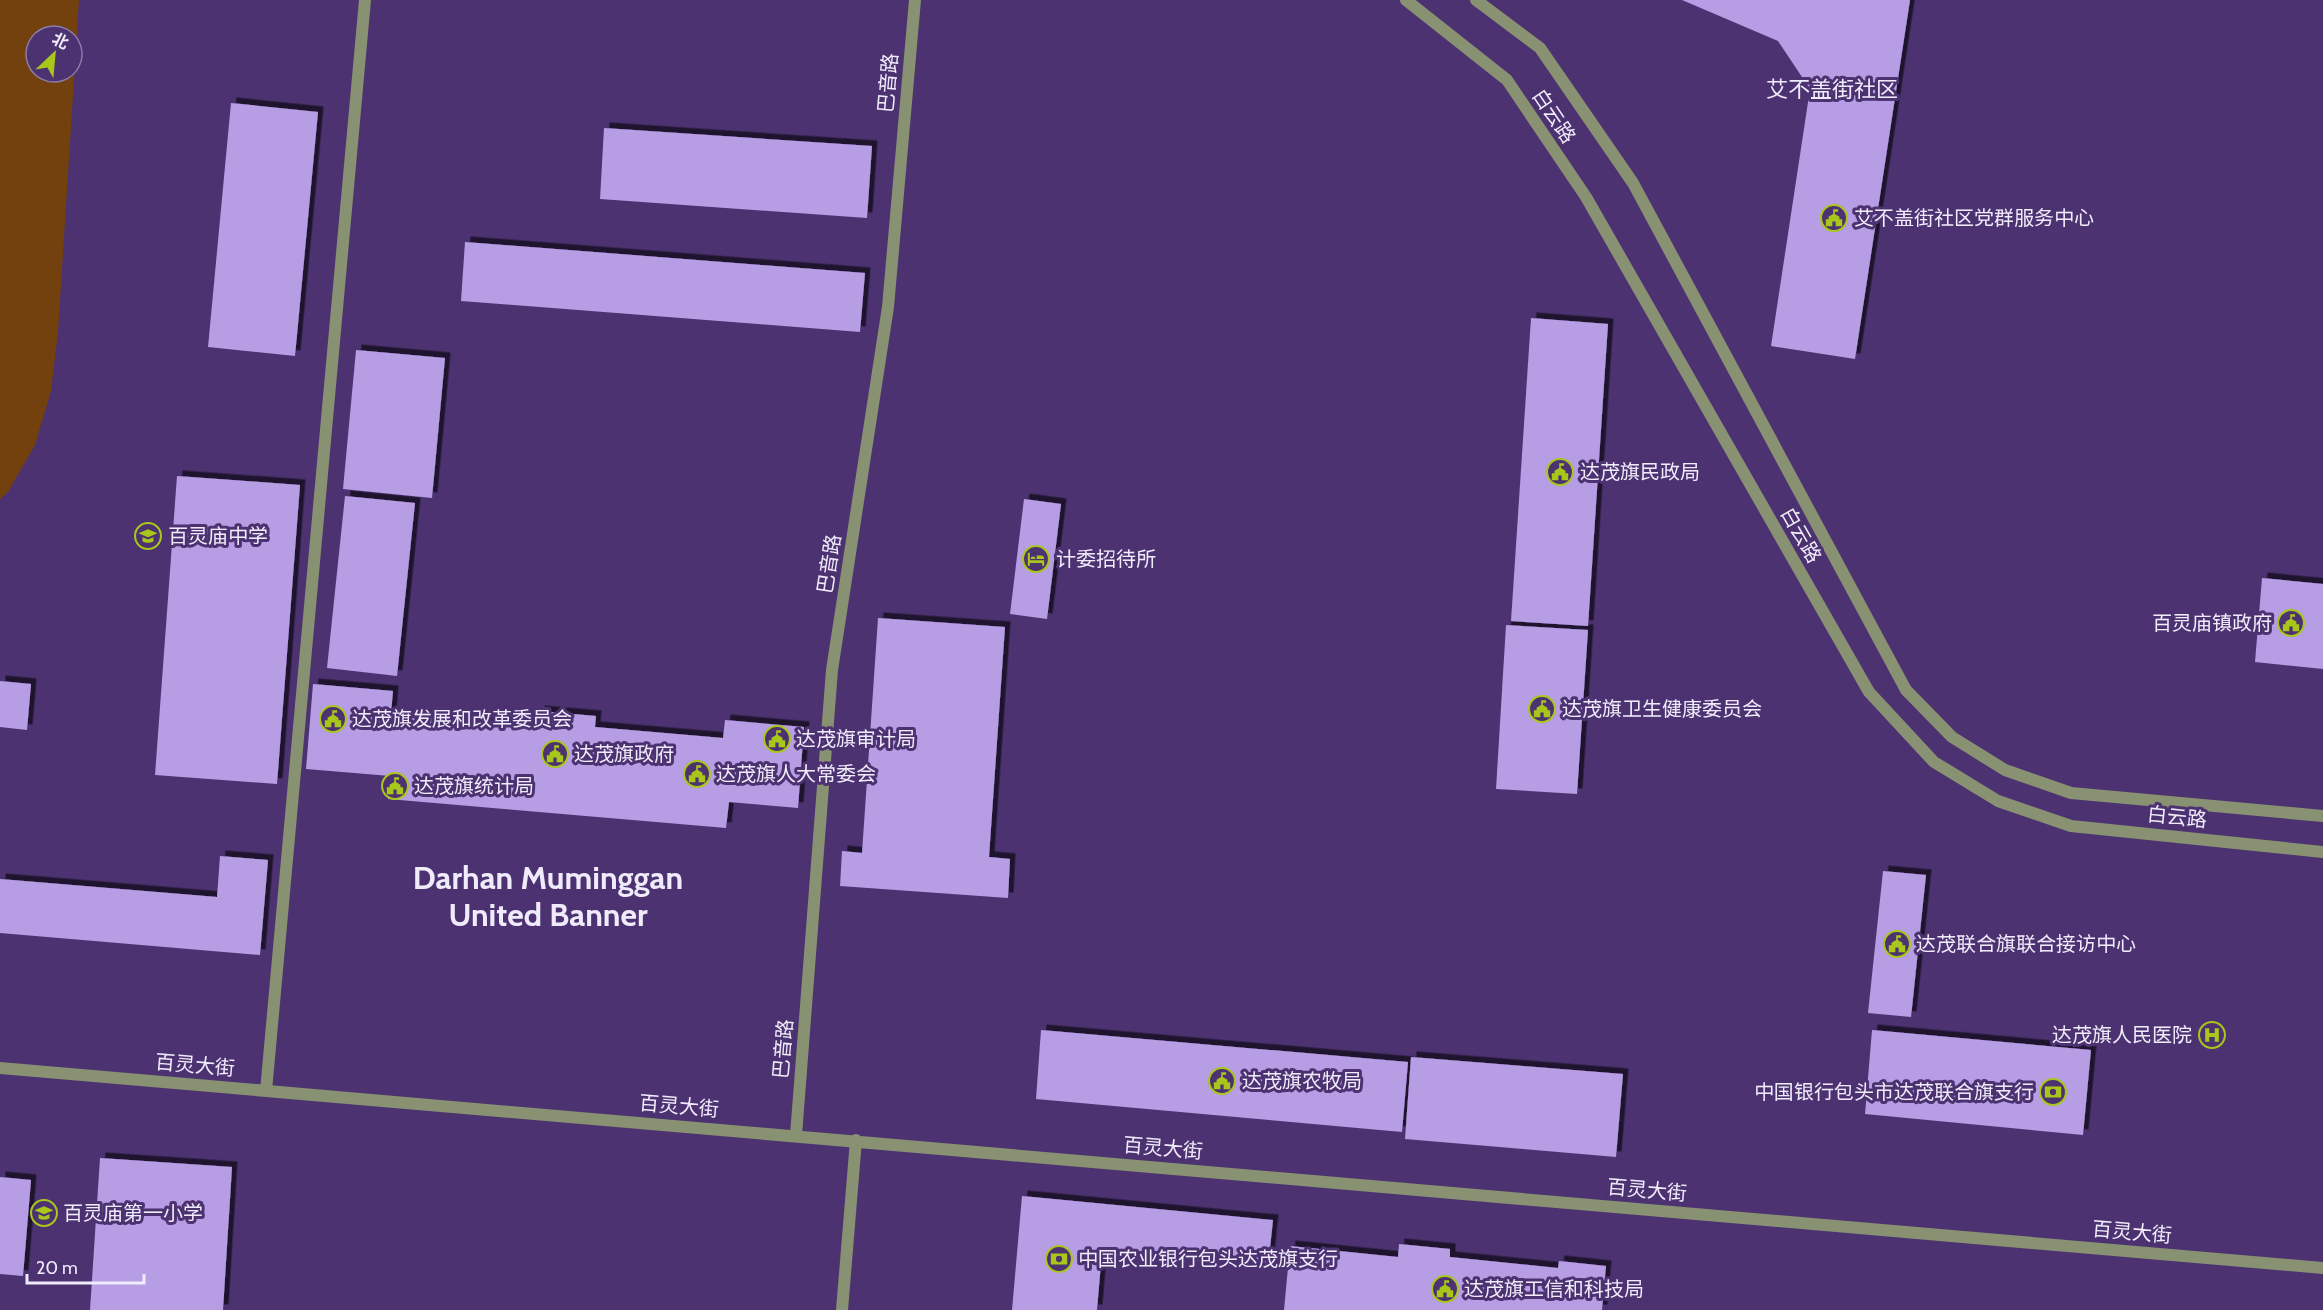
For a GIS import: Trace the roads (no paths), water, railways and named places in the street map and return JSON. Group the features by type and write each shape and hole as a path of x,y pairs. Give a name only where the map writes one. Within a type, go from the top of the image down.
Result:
{"street":[{"path":"266,1091 365,0"},
{"name":"巴音路","path":"795,1135 832,670 888,307 915,0"},
{"name":"白云路","path":"1406,0 1507,80 1586,197 1869,692 1934,762 1998,801 2071,826 2323,852"},
{"name":"白云路","path":"1476,0 1540,48 1633,183 1906,690 1952,737 2005,770 2071,793 2323,816"},
{"name":"百灵大街","path":"0,1068 2323,1268"},
{"path":"842,1310 856,1140"}],"place":[{"name":"艾不盖街社区党群服务中心","path":"1834,218"},
{"name":"达茂旗民政局","path":"1560,472"},
{"name":"百灵庙中学","path":"148,536"},
{"name":"计委招待所","path":"1036,559"},
{"name":"百灵庙镇政府","path":"2291,623"},
{"name":"达茂旗卫生健康委员会","path":"1542,709"},
{"name":"达茂旗发展和改革委员会","path":"333,719"},
{"name":"达茂旗审计局","path":"777,739"},
{"name":"达茂旗政府","path":"555,754"},
{"name":"达茂旗人大常委会","path":"697,774"},
{"name":"达茂旗统计局","path":"395,786"},
{"name":"达茂联合旗联合接访中心","path":"1897,944"},
{"name":"达茂旗人民医院","path":"2212,1035"},
{"name":"达茂旗农牧局","path":"1222,1081"},
{"name":"中国银行包头市达茂联合旗支行","path":"2053,1092"},
{"name":"百灵庙第一小学","path":"44,1213"},
{"name":"中国农业银行包头达茂旗支行","path":"1059,1259"},
{"name":"达茂旗工信和科技局","path":"1445,1289"}],"district":[{"name":"艾不盖街社区","path":"1832,89"},
{"name":"Darhan Muminggan United Banner","path":"548,896"}]}
